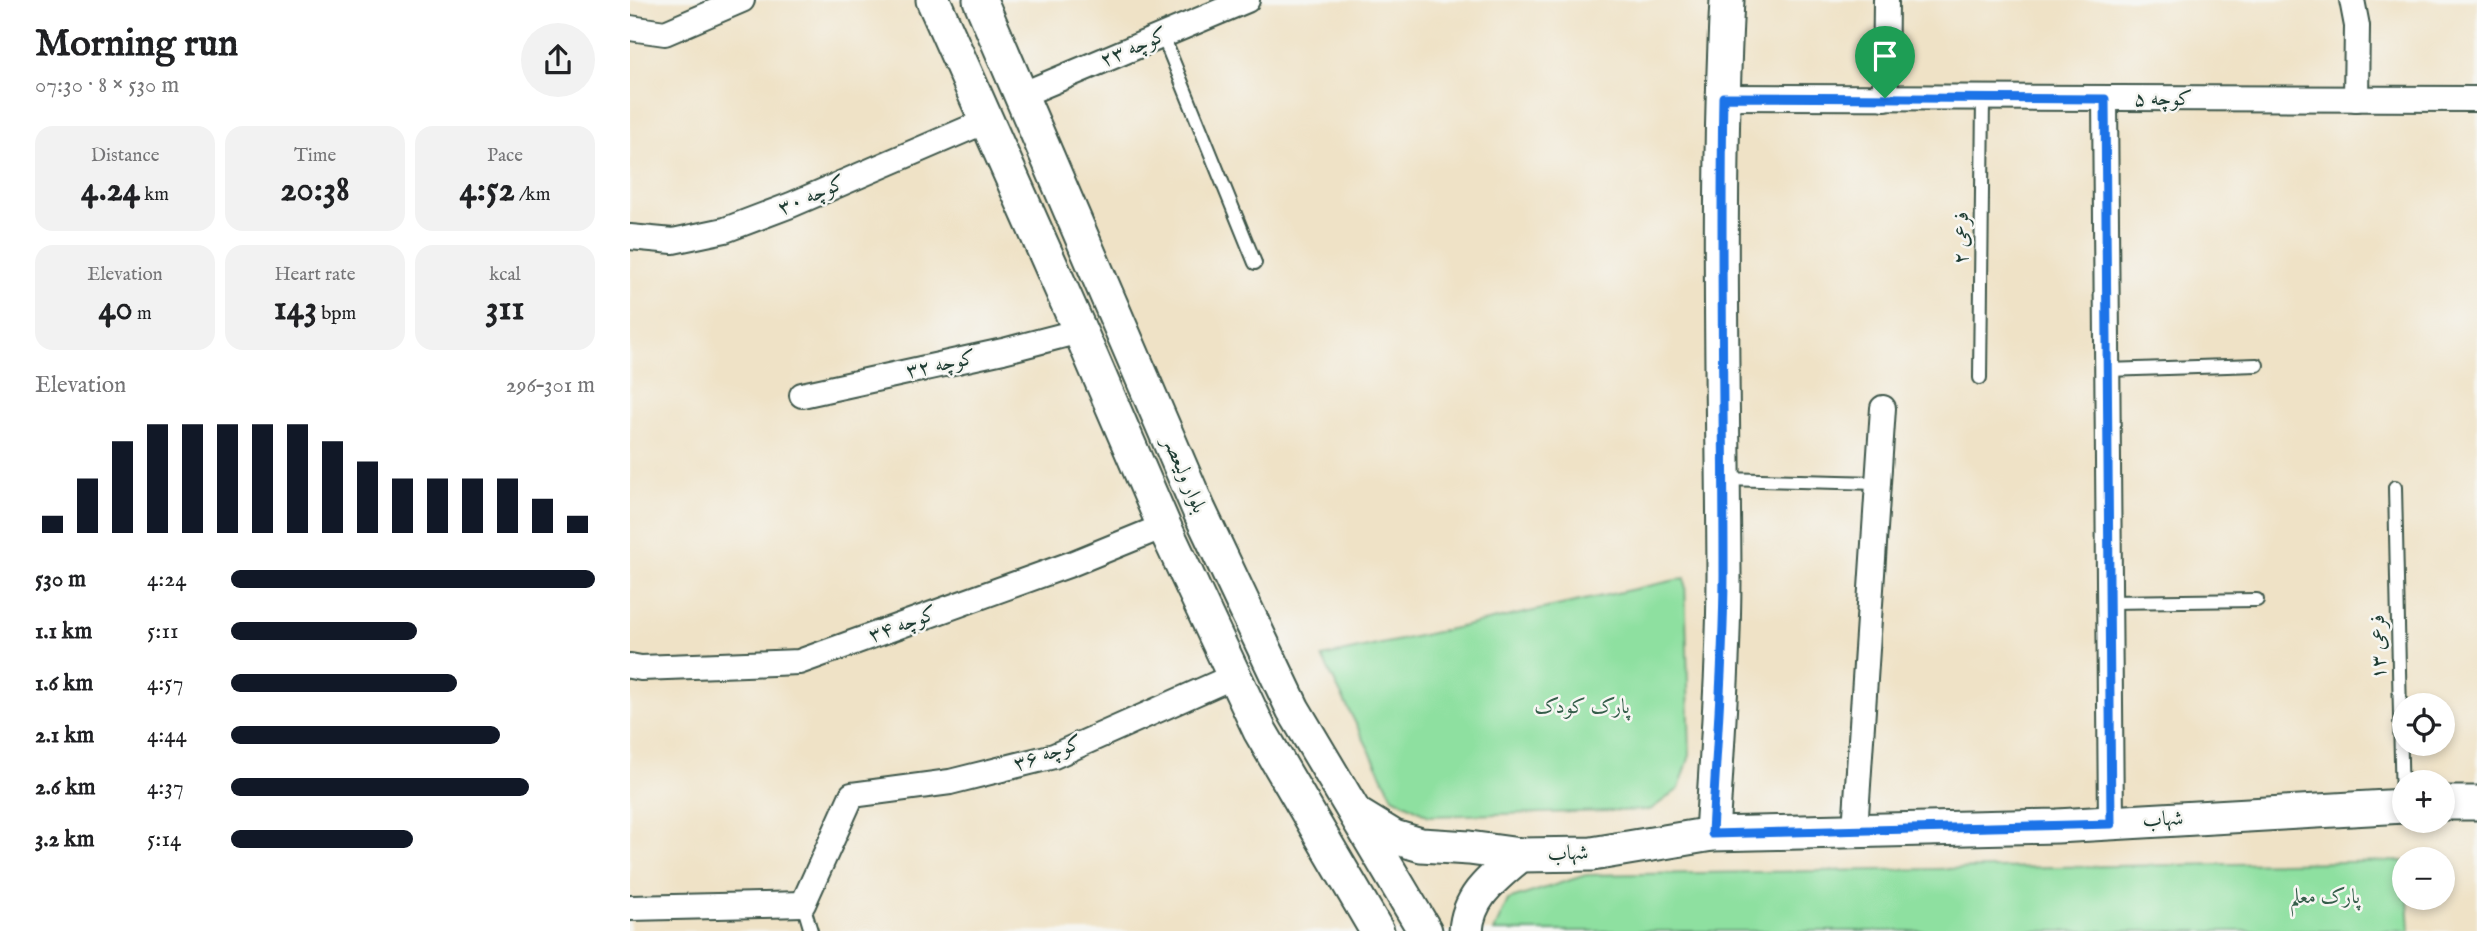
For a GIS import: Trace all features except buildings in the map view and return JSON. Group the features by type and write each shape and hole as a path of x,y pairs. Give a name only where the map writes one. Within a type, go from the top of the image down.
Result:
{"main road":[{"path":"937,9 980,0"},
{"name":"بلوار ولیعصر","path":"980,0 1199,510 1293,709 1425,931"},
{"path":"1712,834 1724,576 1720,239 1727,0"},
{"name":"بلوار ولیعصر","path":"937,9 1164,526 1260,731 1377,931"},
{"path":"2455,803 2477,803"},
{"name":"شهاب","path":"1466,931 1467,915 1484,887 1520,855 1592,855 1712,834 2111,824 2392,807"},
{"path":"1358,815 1394,837 1422,845 1520,855"}],"street":[{"path":"630,28 665,33 742,0"},
{"name":"کوچه ۲۳","path":"1021,95 1247,0"},
{"path":"1885,98 1886,0"},
{"path":"2352,0 2357,26 2356,99"},
{"name":"کوچه ۵","path":"1723,97 2477,99"},
{"path":"2105,99 2111,824"},
{"name":"کوچه ۳۰","path":"630,237 673,241 725,230 791,205 986,121"},
{"name":"کوچه ۳۲","path":"802,395 1003,351 1080,331"},
{"path":"1855,830 1883,408"},
{"name":"کوچه ۳۴","path":"630,666 641,668 799,662 1071,564 1164,526"},
{"name":"۳۶ کوچه","path":"803,904 852,795 950,782 1054,756 1234,676"},
{"path":"630,908 803,904"}],"lane":[{"path":"1163,36 1255,262"},
{"name":"فرعی ۲","path":"1980,378 1983,98"},
{"path":"2108,370 2257,365"},
{"path":"1724,480 1878,483"},
{"name":"فرعی ۱۳","path":"2395,487 2402,770"},
{"path":"2109,602 2257,600"},
{"path":"803,904 811,931"}],"green space":[{"name":"پارک کودک","path":"1685,578 1690,755 1679,789 1650,810 1429,816 1393,797 1322,657"},
{"name":"پارک معلم","path":"2392,861 2392,910 2409,910 2410,931 1494,931 1508,900 1586,875"}],"route":[{"path":"1723,97 1885,98 2105,99 2111,824 1712,834 1724,576 1724,383 1720,239 1723,97"}]}
